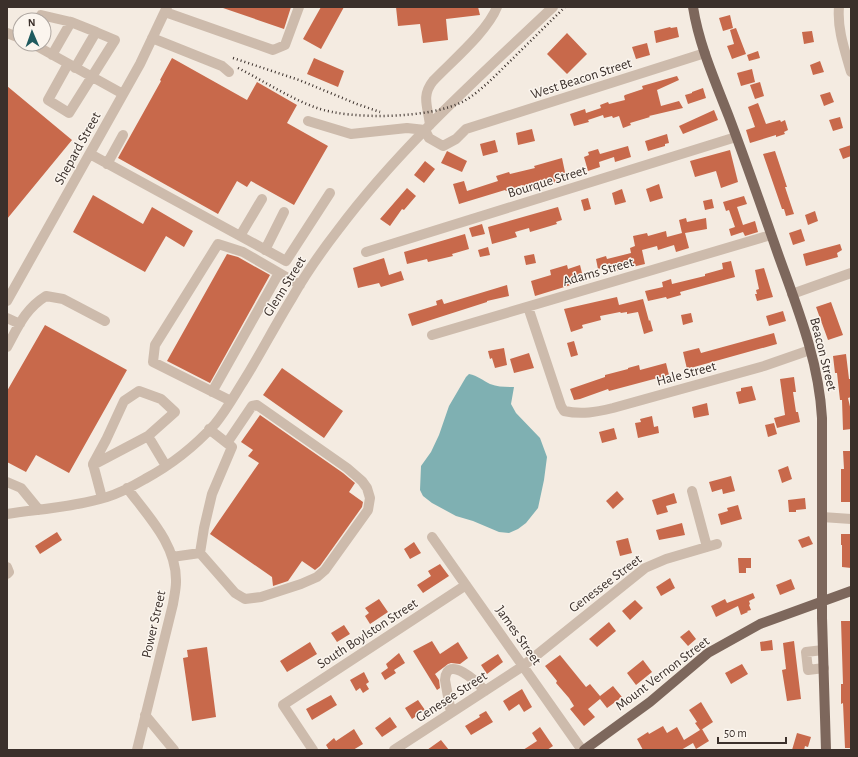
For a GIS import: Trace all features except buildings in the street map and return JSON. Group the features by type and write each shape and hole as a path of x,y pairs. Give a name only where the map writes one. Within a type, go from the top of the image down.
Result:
{"main road":[{"name":"Beacon Street","path":"693,7 699,35 705,53 792,294 810,350 819,386 821,402 822,601 826,750"},
{"name":"Mount Vernon Street","path":"583,750 650,702 708,653 760,624 851,591"}],"street":[{"path":"166,10 273,50 284,45 299,7"},
{"path":"308,122 351,134 407,128 427,128 425,98 427,88 473,41 495,13 497,7"},
{"name":"Glenn Street","path":"7,514 79,504 102,498 127,488 166,466 192,447 215,424 231,401 300,284 338,230 376,182 427,128 553,7"},
{"path":"838,7 840,32 851,72"},
{"name":"Shepard Street","path":"7,301 123,94 166,10"},
{"path":"52,18 71,22 96,32 115,40 69,113 48,100 96,32"},
{"path":"52,55 71,22"},
{"path":"152,38 222,66 229,72"},
{"path":"47,52 123,94"},
{"name":"West Beacon Street","path":"427,128 429,138 442,146 456,139 466,129 705,53"},
{"path":"107,164 123,135"},
{"name":"Bourque Street","path":"366,252 736,137"},
{"path":"90,154 286,261 330,192"},
{"path":"240,236 262,199"},
{"path":"265,250 284,212"},
{"name":"Adams Street","path":"432,335 771,234"},
{"path":"231,401 153,362 155,345 218,244 243,252 300,284"},
{"path":"212,392 280,273"},
{"path":"792,294 851,273"},
{"path":"7,347 26,313 37,302 46,296 63,299 105,321"},
{"name":"Hale Street","path":"528,307 561,406 564,412 575,414 590,413 613,408 764,366 810,350"},
{"path":"7,318 20,324"},
{"path":"93,465 148,436 175,412 161,399 139,391 124,401 93,465 102,498"},
{"path":"200,553 240,597 244,599 261,597 301,584 325,570 368,510 370,504 370,494 362,481 356,475 321,448 256,405 252,406 227,443"},
{"path":"200,553 212,494 232,447 209,429"},
{"path":"148,436 166,466"},
{"path":"7,482 21,488 39,510"},
{"name":"Power Street","path":"127,488 167,542 172,557 176,582 173,604 137,750"},
{"name":"Genessee Street","path":"523,666 645,568 661,561 712,545 692,491"},
{"path":"822,517 851,519"},
{"name":"James Street","path":"432,536 583,750"},
{"path":"172,557 200,553"},
{"path":"7,567 9,572 7,574"},
{"name":"South Boylston Street","path":"313,750 284,705 466,585"},
{"path":"823,650 806,652 808,670 824,668"},
{"name":"Genesee Street","path":"394,750 523,666"},
{"path":"451,713 445,680 449,671 455,670 465,673 485,691"},
{"path":"145,715 174,750"}],"water":[{"path":"469,374 493,385 514,387 511,404 516,413 540,438 547,457 538,508 526,523 509,533 499,532 473,521 456,516 432,503 423,496 420,490 421,466 431,452 439,435 449,406"}],"railway":[{"path":"238,68 296,99 317,108 332,112 370,116 391,116 432,111 450,107 471,97 490,81 565,7"},
{"path":"233,58 299,80 380,112"}]}
